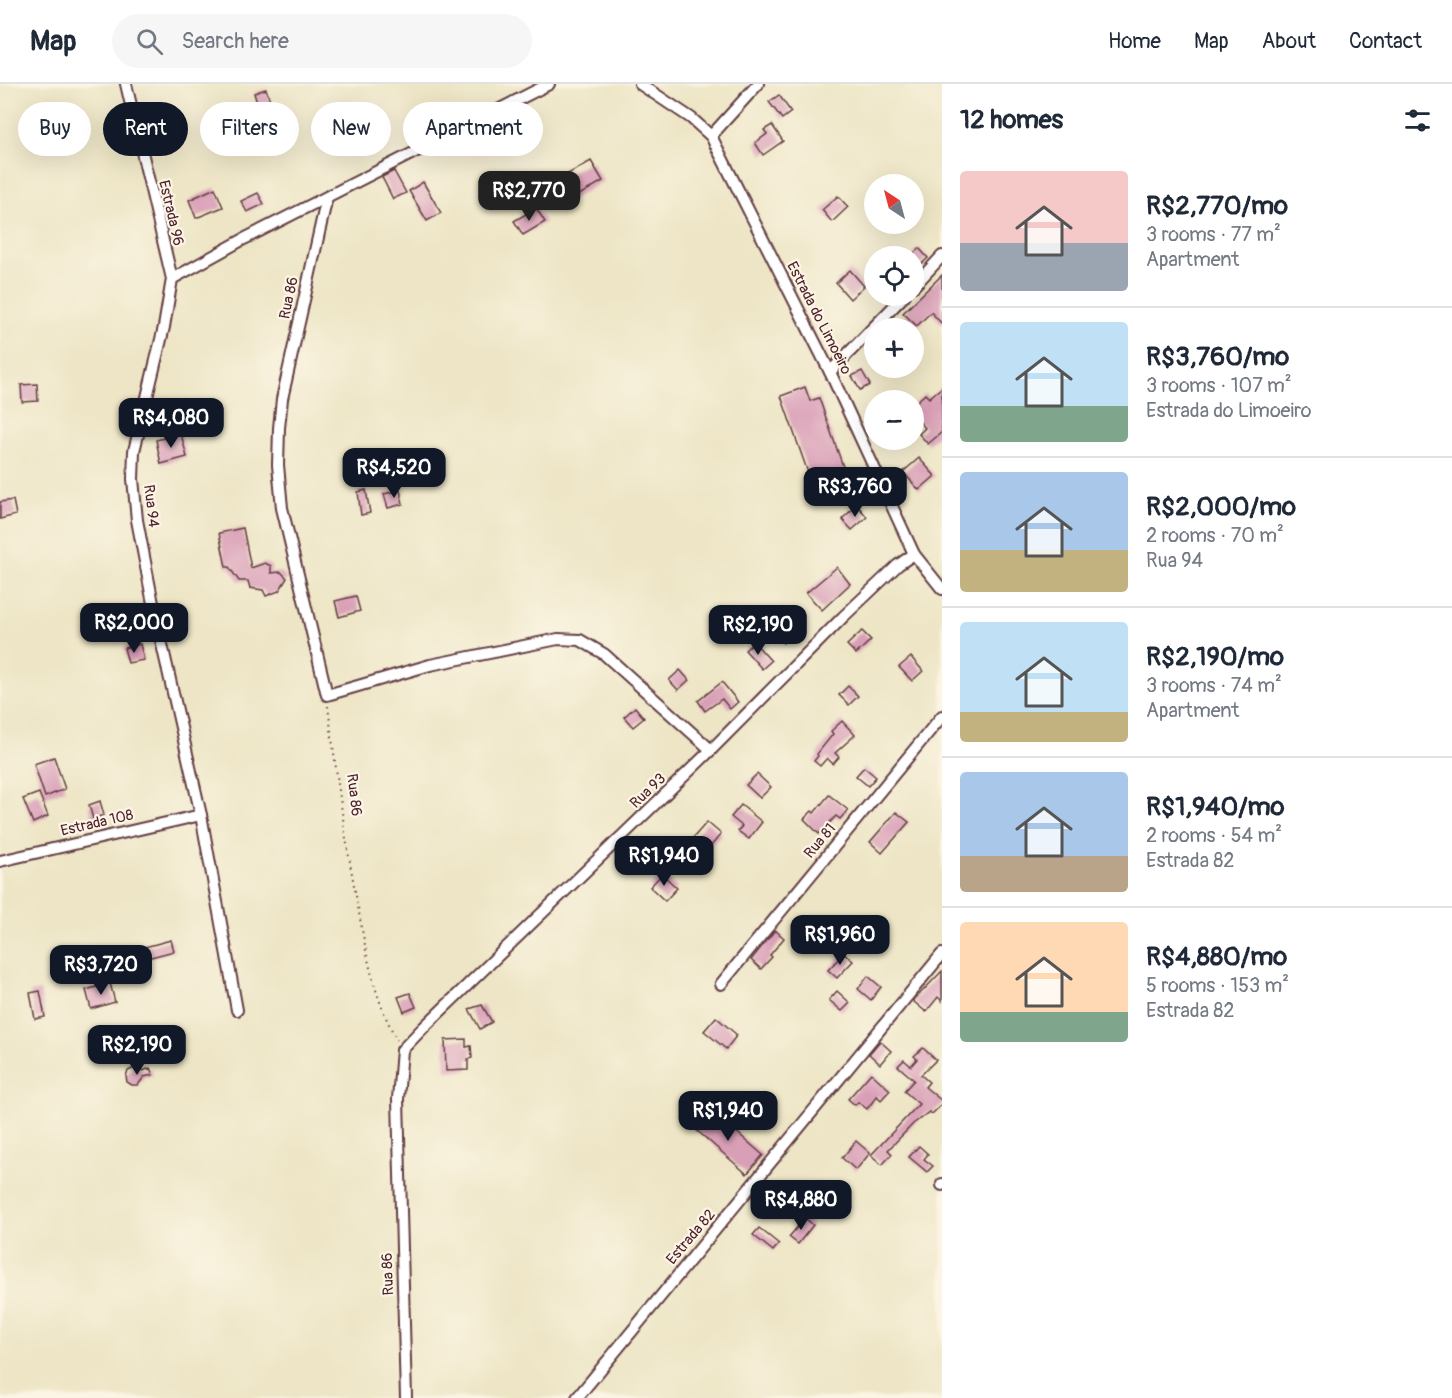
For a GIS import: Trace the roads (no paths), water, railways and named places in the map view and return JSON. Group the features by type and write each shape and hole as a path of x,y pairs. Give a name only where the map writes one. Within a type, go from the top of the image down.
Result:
{"street":[{"name":"Estrada 96","path":"126,84 172,279"},
{"path":"172,279 244,238 549,84"},
{"name":"Estrada do Limoeiro","path":"640,84 691,118 711,136 830,372 914,554 942,589"},
{"path":"711,136 758,84"},
{"name":"Rua 86","path":"327,197 282,399 278,465 282,508 327,695 430,665 558,639 580,640 604,654 711,750"},
{"path":"924,275 942,256"},
{"name":"Rua 94","path":"172,279 164,327 134,451 133,479 137,520 155,614 201,815 237,1010"},
{"path":"830,372 894,306"},
{"name":"Rua 93","path":"402,1050 711,750 843,617 898,565 914,554"},
{"name":"Rua 81","path":"721,984 942,716"},
{"name":"Estrada 108","path":"0,861 201,815"},
{"name":"Estrada 82","path":"577,1398 942,954"},
{"name":"Rua 86","path":"402,1050 398,1099 406,1398"}]}
